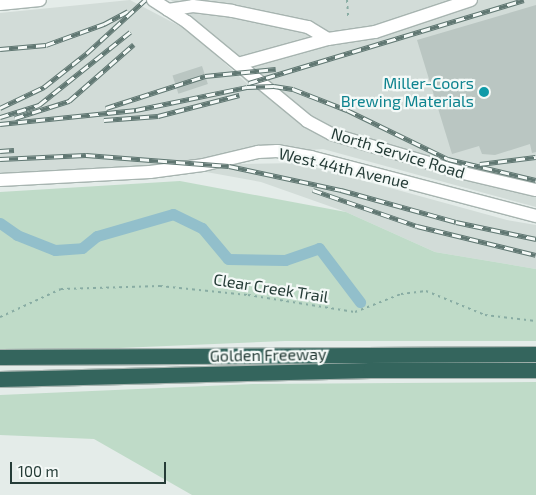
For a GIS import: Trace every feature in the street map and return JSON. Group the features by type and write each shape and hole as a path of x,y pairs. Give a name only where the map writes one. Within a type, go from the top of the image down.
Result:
{"highway":[{"name":"Golden Freeway","path":"0,357 536,354"},
{"name":"Golden Freeway","path":"0,379 370,370 536,370"}],"street":[{"path":"0,4 40,0"},
{"name":"North Service Road","path":"153,0 238,64 307,121 330,134 459,172 536,190"},
{"path":"238,64 328,39 375,32 471,0"},
{"path":"168,10 193,6 232,11 308,27 328,39"},
{"name":"West 44th Avenue","path":"0,180 150,172 203,165 258,152 277,151 311,157 536,216"}],"path":[{"path":"347,0 348,16"},
{"name":"Clear Creek Trail","path":"0,317 61,289 151,286 211,290 355,312 401,294 426,291 485,315 536,321"}],"shaded area":[{"path":"130,0 189,31 251,87 171,0 536,0 536,207 323,149 210,158 237,164 299,163 507,220 536,225 536,269 435,252 346,212 261,182 173,166 0,177 0,13"}],"green space":[{"path":"180,181 346,212 435,252 536,269 536,341 285,341 0,353 0,192"},
{"path":"536,382 536,495 192,495 94,439 0,435 0,395 253,384"}],"building":[{"name":"Miller-Coors Brewing Materials","path":"536,5 536,152 532,153 530,144 495,155 482,154 479,146 452,154 417,40"},
{"path":"202,66 208,84 178,94 173,76"}],"waterway":[{"path":"0,223 17,235 55,250 82,248 97,236 173,214 202,228 228,259 285,260 319,248 360,302"}],"railway":[{"path":"0,108 44,87 87,53 145,0"},
{"path":"249,83 524,0"},
{"path":"0,49 46,45 104,24 128,11"},
{"path":"0,117 39,105 130,32"},
{"path":"15,118 69,101 134,44"},
{"path":"106,108 205,76 276,69"},
{"path":"0,124 136,110 247,87 274,86 293,89 347,110 448,159 536,180"},
{"path":"104,120 158,116 239,95"},
{"path":"0,151 14,150"},
{"path":"0,159 86,155 229,166 341,190 456,222 536,239"},
{"path":"480,164 536,157"},
{"path":"313,190 417,226 536,255"}],"place":[{"name":"Miller-Coors Brewing Materials","path":"484,92"}]}
